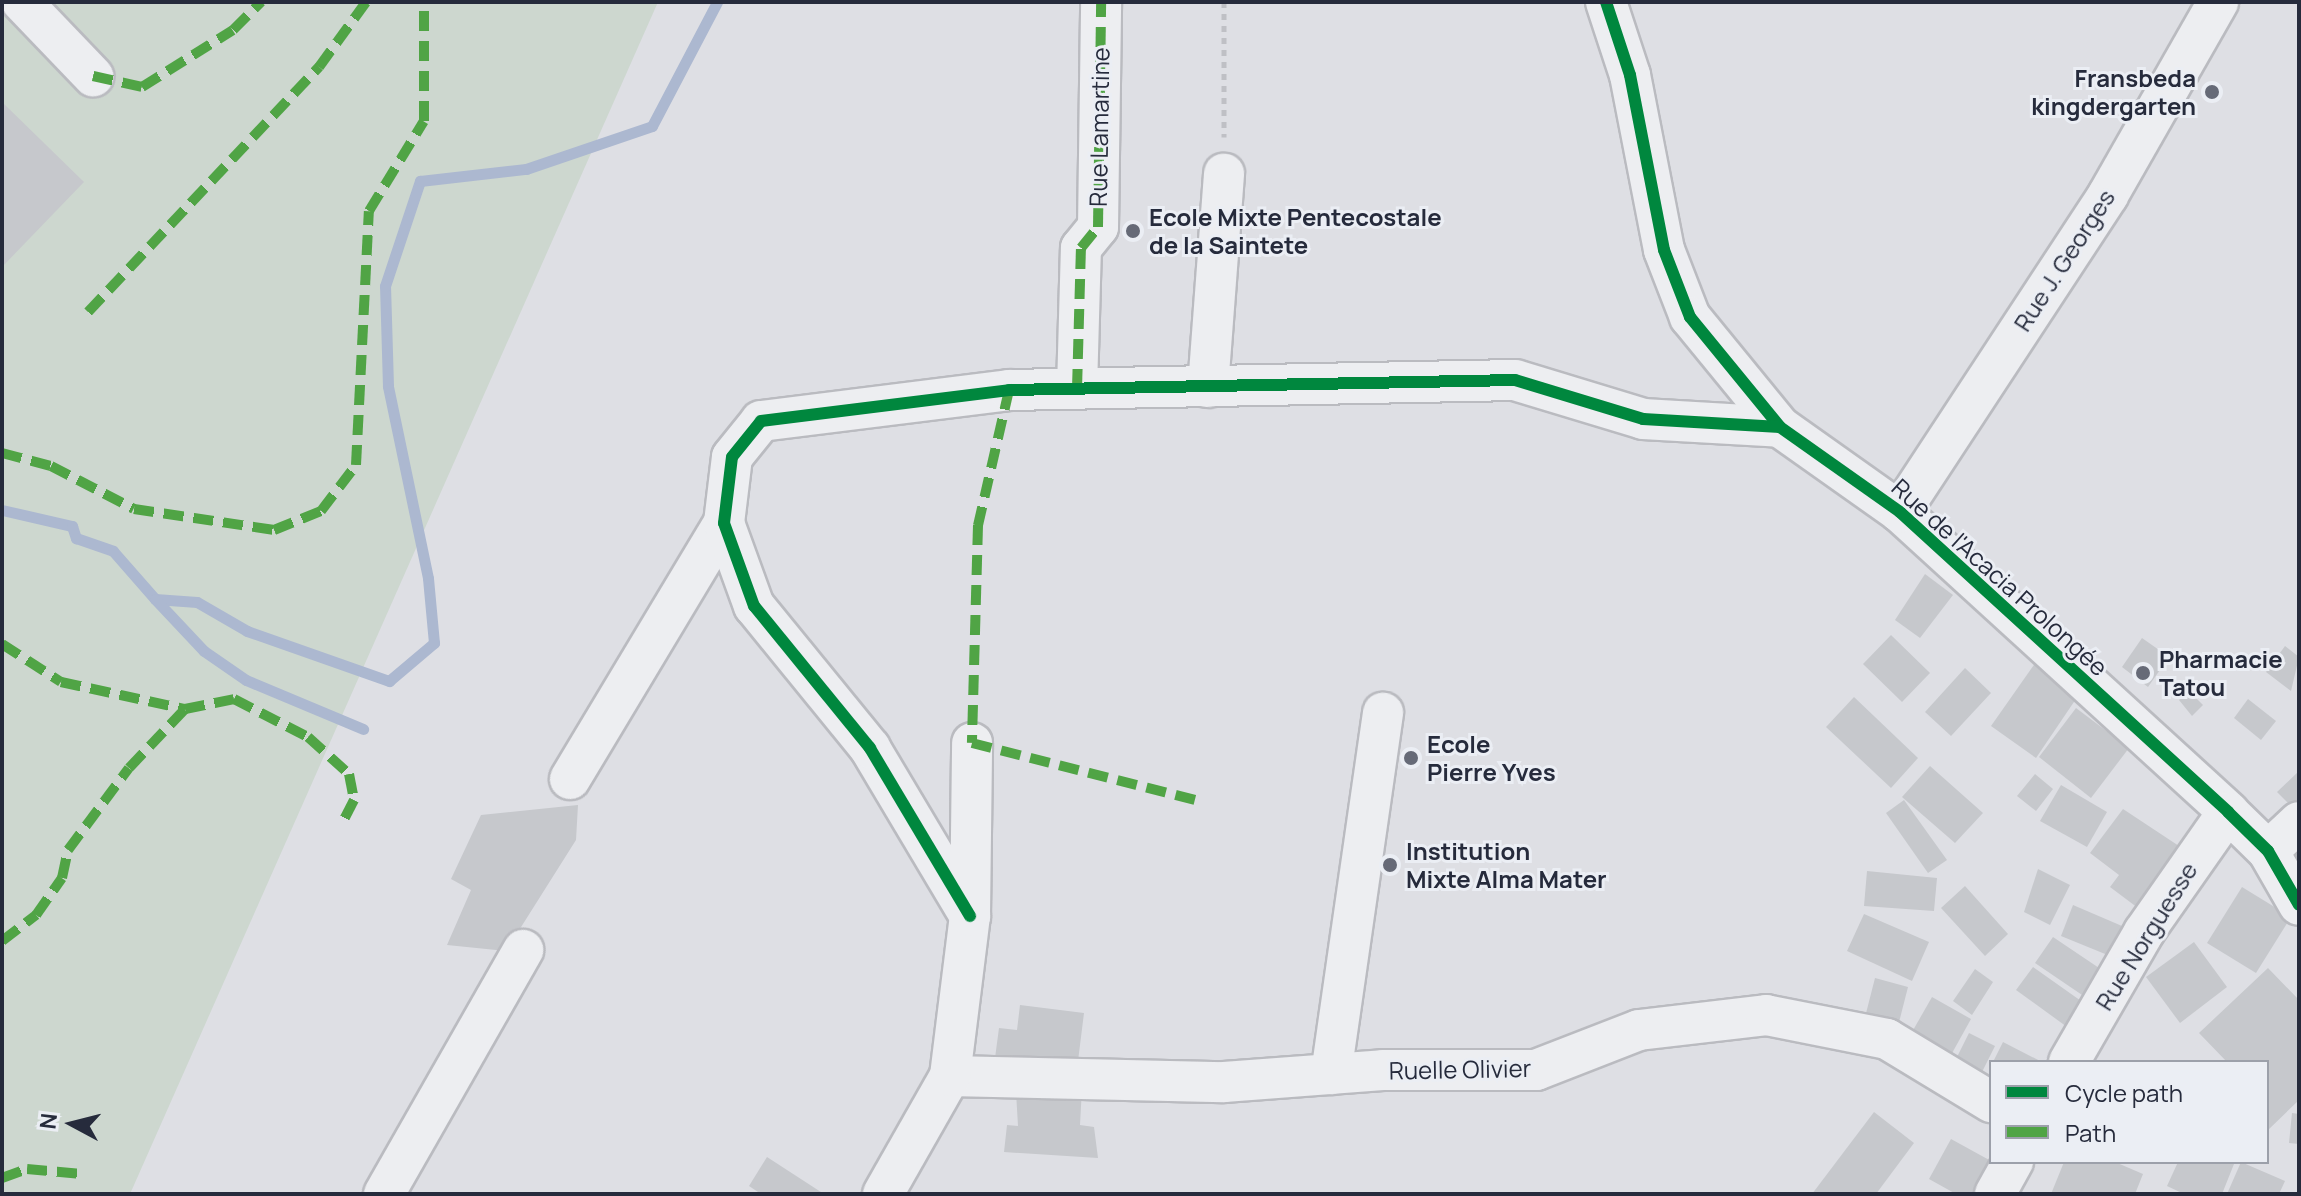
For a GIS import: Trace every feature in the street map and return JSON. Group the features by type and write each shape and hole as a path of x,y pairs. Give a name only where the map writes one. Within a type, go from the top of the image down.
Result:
{"street":[{"path":"22,2 93,76"},
{"name":"Rue Lamartine","path":"1077,389 1081,248 1098,227 1101,2"},
{"name":"Rue de l'Acacia Prolongée","path":"1606,2 1630,75 1664,250 1690,317 1780,427 1900,512 2228,812 2268,851 2299,905"},
{"name":"Rue J. Georges","path":"1900,512 2108,195 2218,2"},
{"path":"1208,387 1224,174"},
{"path":"570,779 724,523 732,457 761,421 1077,389 1515,380 1643,419 1780,427"},
{"path":"724,523 754,606 870,748 970,916"},
{"path":"1331,1074 1383,713"},
{"path":"883,1194 950,1076 970,916 972,743"},
{"name":"Rue Norguesse","path":"2070,1060 2144,932 2228,812"},
{"path":"2268,851 2299,822"},
{"path":"384,1194 523,950"},
{"name":"Ruelle Olivier","path":"950,1076 1224,1082 1331,1074 1536,1070 1639,1030 1766,1015 1887,1039 1989,1101"},
{"path":"1995,1194 2012,1164"}],"path":[{"path":"1224,2 1224,174"}],"shaded area":[{"path":"2,2 658,2 130,1194 2,1194"}],"building":[{"path":"2,102 84,182 2,267"},
{"path":"1925,574 1953,595 1920,638 1895,620"},
{"path":"1891,635 1930,673 1902,702 1863,664"},
{"path":"2142,638 2169,657 2148,687 2122,667"},
{"path":"2285,646 2299,657 2291,691 2266,672"},
{"path":"2036,662 2080,693 2036,758 1991,726"},
{"path":"1965,668 1991,693 1951,736 1925,712"},
{"path":"2189,691 2203,705 2192,716 2179,700"},
{"path":"1854,697 1918,758 1891,788 1826,727"},
{"path":"2248,699 2276,721 2261,740 2234,718"},
{"path":"2076,708 2129,748 2091,798 2039,757"},
{"path":"1930,766 1983,813 1955,843 1902,797"},
{"path":"2299,771 2299,814 2277,792"},
{"path":"2035,774 2053,789 2036,811 2017,796"},
{"path":"2061,785 2107,812 2087,847 2040,821"},
{"path":"1904,800 1947,860 1928,873 1886,813"},
{"path":"578,805 576,840 506,951 447,945 471,890 451,879 481,815"},
{"path":"2123,809 2182,848 2138,908 2110,887 2119,875 2090,853"},
{"path":"2038,869 2070,885 2050,925 2024,912"},
{"path":"1867,871 1937,878 1934,911 1864,906"},
{"path":"1965,886 2008,934 1985,956 1941,908"},
{"path":"2242,887 2291,917 2256,973 2207,943"},
{"path":"2073,905 2122,926 2110,956 2061,936"},
{"path":"1864,914 1929,942 1912,981 1847,951"},
{"path":"2053,937 2105,972 2088,999 2035,963"},
{"path":"2194,942 2227,987 2180,1023 2146,977"},
{"path":"2033,967 2091,1008 2074,1032 2016,990"},
{"path":"2268,968 2299,1000 2299,1100 2269,1129 2269,1060 2225,1060 2199,1033"},
{"path":"1975,969 1993,982 1972,1015 1953,1001"},
{"path":"1875,978 1908,987 1895,1038 1862,1029"},
{"path":"1932,997 1971,1019 1951,1055 1912,1032"},
{"path":"1020,1005 1084,1013 1077,1069 995,1058 999,1028 1017,1030"},
{"path":"1969,1033 1995,1046 1978,1080 1952,1067"},
{"path":"2003,1042 2038,1060 1994,1060"},
{"path":"1082,1088 1080,1125 1094,1127 1098,1158 1004,1152 1007,1125 1018,1126 1016,1092"},
{"path":"1874,1112 1914,1143 1876,1194 1812,1194"},
{"path":"2292,1113 2299,1114 2299,1144 2289,1143"},
{"path":"1951,1139 1989,1160 1990,1164 1985,1194 1956,1194 1929,1179"},
{"path":"767,1157 824,1194 761,1194 749,1186"},
{"path":"2063,1164 2120,1164 2143,1174 2135,1194 2051,1194"},
{"path":"2177,1164 2234,1164 2222,1194 2184,1194 2167,1186"},
{"path":"2240,1164 2285,1181 2279,1194 2227,1194"}],"waterway":[{"path":"2,510 72,526 76,538 113,551 155,599 197,602 247,631 389,681 434,643 428,578 388,386 385,286 420,181 526,169 652,126 717,2"},
{"path":"155,599 204,651 246,680 363,729"}],"marked path":[{"path":"93,76 142,87 233,30 261,2"},
{"path":"88,312 319,67 366,2"},
{"path":"2,453 51,466 134,509 274,530 321,511 356,465 369,211 424,121 424,2"},
{"path":"1077,389 1081,248 1098,227 1101,2"},
{"path":"1009,390 978,525 972,743 1200,801"},
{"path":"2,644 61,682 185,709"},
{"path":"2,941 36,915 62,878 68,850 129,768 185,709 234,699 308,737 349,774 354,800 344,820"},
{"path":"2,1178 27,1169 82,1174"}],"cycle path":[{"path":"1606,2 1630,75 1664,250 1690,317 1780,427 1900,512 2228,812 2268,851 2299,905"},
{"path":"970,916 870,748 754,606 724,523 732,457 761,421 1009,390 1515,380 1643,419 1780,427"}],"place":[{"name":"Fransbeda kingdergarten","path":"2212,92"},
{"name":"Ecole Mixte Pentecostale de la Saintete","path":"1133,231"},
{"name":"Pharmacie Tatou","path":"2143,673"},
{"name":"Ecole Pierre Yves","path":"1411,758"},
{"name":"Institution Mixte Alma Mater","path":"1390,865"}]}
